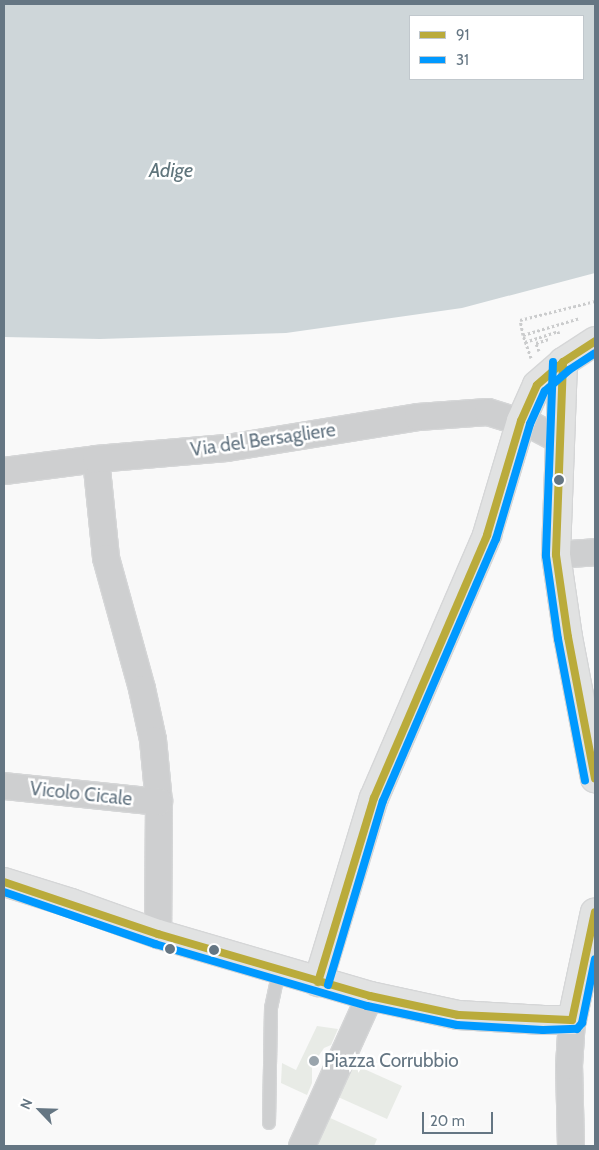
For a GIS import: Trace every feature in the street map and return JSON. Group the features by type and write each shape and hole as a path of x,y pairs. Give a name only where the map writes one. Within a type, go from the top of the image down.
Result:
{"street":[{"path":"318,982 374,798 487,534 521,421 552,360 591,329"},
{"path":"552,360 561,444 556,555 568,637 595,778"},
{"name":"Via del Bersagliere","path":"4,471 96,459 227,448 418,417 488,412 521,421 554,436 561,444"},
{"path":"96,459 106,558 151,732 159,802 158,934"},
{"path":"556,555 595,552"},
{"name":"Vicolo Cicale","path":"4,786 159,802"},
{"path":"4,882 71,903 158,934 370,996 458,1015 572,1020"},
{"path":"571,1146 569,1066 572,1020 595,912"},
{"path":"302,1146 370,996"}],"lane":[{"path":"269,1123 271,1008 279,970"}],"path":[{"path":"552,360 536,343 560,335 558,331 525,343 520,320 595,300"},
{"path":"523,335 591,329"}],"shaded area":[{"path":"317,1026 338,1029 331,1045 324,1048 315,1061 312,1068 312,1083 307,1095 281,1083 282,1063 296,1070"},
{"path":"353,1064 402,1086 387,1119 338,1097"},
{"path":"328,1117 377,1139 374,1146 315,1146"}],"water":[{"name":"Adige","path":"4,4 595,4 595,273 462,308 286,333 100,339 4,337"}],"transit line":[{"name":"91","path":"318,982 374,798 487,535 521,421 537,385 563,362 595,341"},
{"name":"31","path":"328,985 383,801 496,539 530,424 545,391 569,370 595,353"},
{"name":"31","path":"553,362 546,556 558,639 585,780"},
{"name":"91","path":"563,362 556,555 568,637 595,778"},
{"name":"91","path":"4,882 158,934 370,996 458,1015 572,1020"},
{"name":"31","path":"4,892 155,944 367,1006 457,1025 543,1030 577,1029 582,1023 595,959"},
{"name":"91","path":"572,1020 595,912"}],"place":[{"name":"Piazza Corrubbio","path":"314,1061"}]}
